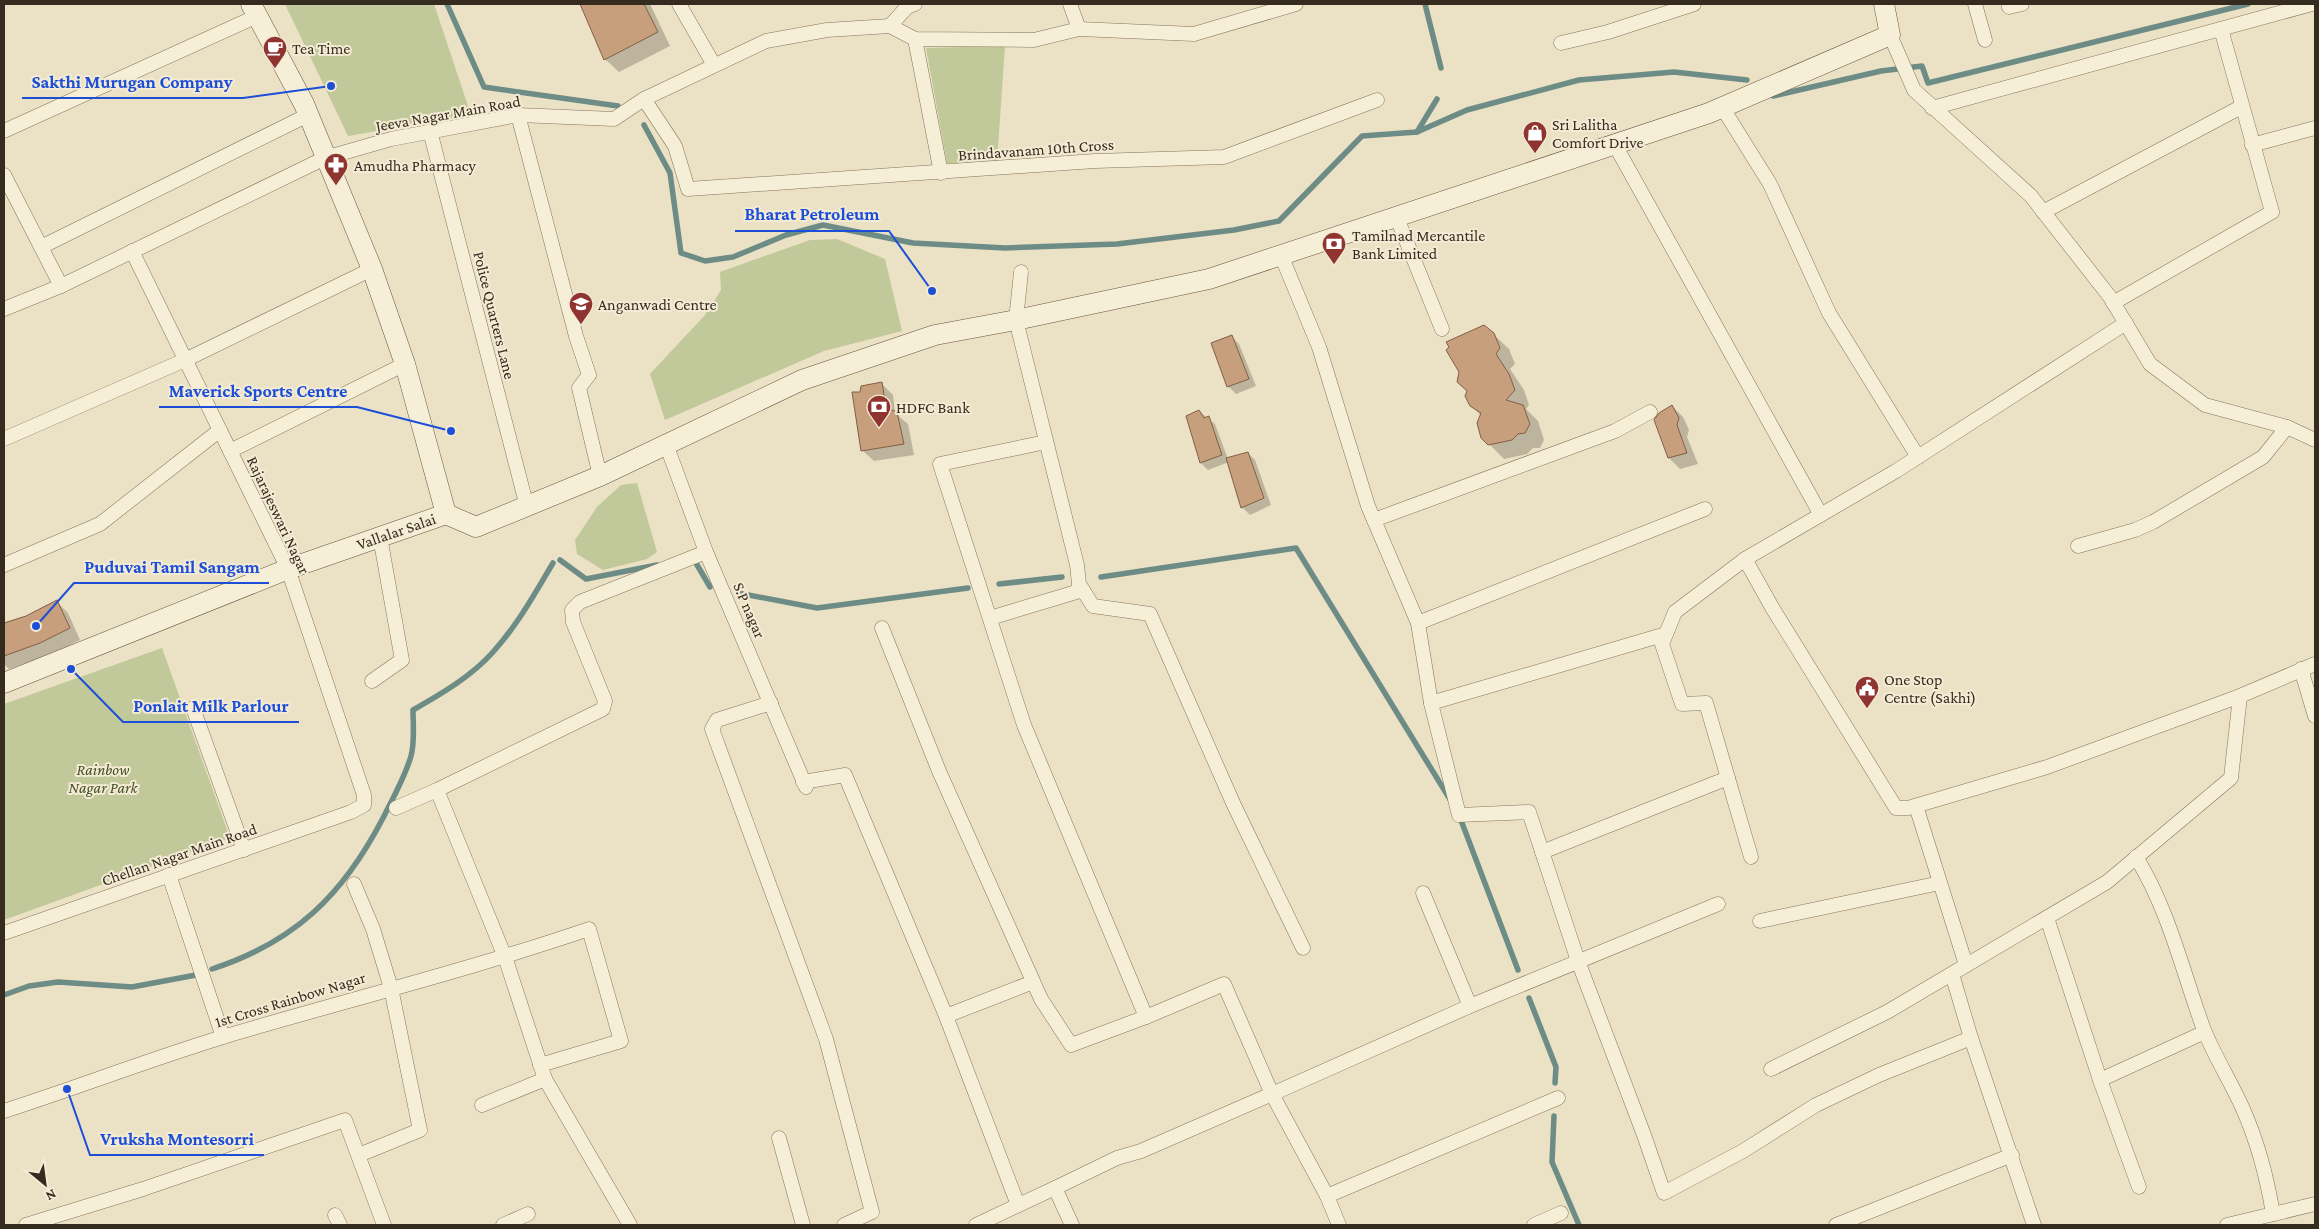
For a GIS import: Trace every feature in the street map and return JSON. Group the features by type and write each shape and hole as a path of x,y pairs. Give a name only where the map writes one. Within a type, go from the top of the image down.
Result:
{"street":[{"path":"915,4 907,7 890,26 915,39 1034,40 1079,29 1194,34 1296,4"},
{"path":"1070,4 1079,29"},
{"path":"1561,43 1608,32 1694,4"},
{"path":"1884,4 1893,43 1914,90 2031,196 2113,303 2150,364 2205,405 2287,427 2315,440"},
{"path":"1975,4 1986,40"},
{"path":"1932,108 2312,4"},
{"path":"682,5 714,65"},
{"path":"4,131 254,10"},
{"name":"Vallalar Salai","path":"4,683 288,569 446,514 405,364 372,268 308,115 254,10"},
{"name":"Jeeva Nagar Main Road","path":"4,309 61,286 325,158 391,139 518,115 614,119 644,99 766,41 827,30 890,26"},
{"path":"2113,303 2272,212 2241,107 2221,29"},
{"path":"915,39 941,173"},
{"path":"446,514 476,527 600,476 802,380 936,334 1016,320 1209,279 1615,145 1893,43"},
{"name":"Brindavanam 10th Cross","path":"644,99 675,146 688,189 1096,161 1224,157 1377,100"},
{"path":"1722,107 1770,184 1829,313 1918,457"},
{"path":"2043,212 2241,107"},
{"path":"41,247 308,115"},
{"path":"518,115 576,336 589,375 579,388 600,476"},
{"path":"2252,145 2315,128"},
{"name":"Police Quarters Lane","path":"430,131 527,507"},
{"path":"1615,145 1821,515"},
{"path":"4,175 61,286"},
{"path":"1397,218 1442,329"},
{"name":"Rajarajeswari Nagar","path":"132,251 288,569 364,796 364,805"},
{"path":"1282,256 1319,346 1374,520 1418,623 1432,703 1459,815 1529,812 1578,961 1664,1193 1743,1151 1816,1105 1879,1075 1971,1038"},
{"path":"4,439 185,360 372,268"},
{"path":"1021,272 1016,320 1077,565 1079,584 1093,606 1150,614 1233,803 1303,948"},
{"path":"1751,857 1706,703 1682,704 1662,644 1675,612 1745,559 1918,457 2126,323"},
{"path":"230,451 405,364"},
{"path":"1374,520 1615,431 1650,412"},
{"path":"2078,546 2135,530 2153,522 2263,457 2287,427"},
{"path":"4,565 100,524 220,430"},
{"path":"1046,442 940,464 1024,725 1146,1017"},
{"name":"S.P nagar","path":"666,444 706,552 805,784 845,775 946,1016"},
{"path":"1418,623 1705,509"},
{"path":"372,681 402,660 380,537"},
{"path":"396,808 603,709 605,701 573,622 572,610 580,602 706,552"},
{"path":"1745,559 1773,609 1896,808 1916,806 2048,767 2240,696 2301,668 2315,664"},
{"path":"990,618 1083,590"},
{"path":"882,628 939,772 1041,999 1071,1045 1146,1017 1224,984 1272,1094 1327,1196 1339,1225"},
{"path":"1432,703 1666,634"},
{"path":"2301,668 2315,716"},
{"path":"1771,1069 1887,1012 2108,882 2231,778 2240,696"},
{"path":"771,703 717,720 712,729 826,1039 872,1212 844,1225"},
{"path":"193,708 244,850"},
{"path":"1542,852 1728,778"},
{"path":"437,790 506,957 545,1079 630,1225"},
{"name":"Chellan Nagar Main Road","path":"4,932 352,812 364,805"},
{"path":"1916,806 1966,965"},
{"path":"2136,857 2146,873 2173,941 2205,1032 2243,1109 2259,1149 2267,1177 2273,1214"},
{"path":"169,875 223,1037"},
{"path":"1760,921 1940,882"},
{"path":"354,884 372,929 391,988 420,1130 359,1155"},
{"path":"1423,893 1470,1006"},
{"path":"976,1225 1117,1158 1141,1151 1470,1006 1718,904"},
{"path":"2047,918 2100,1080 2139,1186"},
{"name":"1st Cross Rainbow Nagar","path":"4,1111 223,1037 506,957 589,929 621,1041 540,1065"},
{"path":"1952,974 1971,1038 2012,1155 2034,1225"},
{"path":"1018,1205 946,1016 1034,982"},
{"path":"2100,1080 2205,1032"},
{"path":"482,1105 545,1079"},
{"path":"1327,1196 1558,1098"},
{"path":"26,1225 143,1189 346,1120 384,1225"},
{"path":"779,1138 802,1225"},
{"path":"1836,1225 2012,1155"},
{"path":"1055,1188 1072,1225"},
{"path":"2227,1225 2315,1204"},
{"path":"1534,1225 1561,1213"},
{"path":"503,1225 528,1214"}],"green space":[{"path":"285,4 434,4 471,115 348,136"},
{"path":"1005,46 997,162 947,163 926,48"},
{"path":"837,239 885,259 902,331 824,351 665,420 650,374 705,315 721,290 720,272 810,240"},
{"path":"637,483 657,552 647,559 603,570 577,554 575,540 597,507 621,485"},
{"name":"Rainbow Nagar Park","path":"162,648 230,838 4,920 4,704"}],"building":[{"path":"580,4 644,4 658,32 604,60"},
{"path":"1484,325 1494,333 1500,348 1496,354 1509,374 1515,390 1506,400 1523,405 1530,424 1525,433 1518,434 1512,440 1488,445 1481,438 1477,423 1481,413 1470,406 1465,396 1467,391 1457,382 1459,372 1446,350 1449,347 1446,342"},
{"path":"1232,335 1249,379 1227,387 1211,343"},
{"name":"HDFC Bank","path":"882,382 886,408 897,412 904,444 861,451 852,392 860,392 861,386"},
{"path":"1672,405 1679,418 1677,425 1687,453 1668,458 1654,420 1659,413"},
{"path":"1199,410 1204,418 1209,416 1222,455 1200,463 1186,416"},
{"path":"1248,452 1264,498 1241,508 1226,458"},
{"path":"57,600 70,628 40,643 4,656 4,623 26,616"}],"waterway":[{"path":"447,4 484,87 618,106"},
{"path":"1425,4 1441,68"},
{"path":"1773,96 1881,71 1922,66 1928,83 2248,4"},
{"path":"644,125 670,173 681,253 705,261 733,257 786,235 823,225 913,243 1005,248 1117,244 1234,230 1279,221 1362,136 1417,132 1467,110 1579,80 1674,72 1747,80"},
{"path":"1417,132 1437,99"},
{"path":"1101,577 1296,548 1451,801"},
{"path":"693,558 710,587"},
{"path":"560,560 586,579 657,565"},
{"path":"212,969 242,958 292,930 314,912 333,892 368,845 402,780 412,751 413,710 466,677 485,661 518,620 553,563"},
{"path":"999,584 1062,577"},
{"path":"738,593 817,608 968,588"},
{"path":"1459,815 1518,970"},
{"path":"4,995 29,986 58,982 132,987 196,975"},
{"path":"1529,998 1556,1067 1555,1083"},
{"path":"1554,1116 1552,1162 1579,1225"}],"place":[{"name":"Tea Time","path":"275,69"},
{"name":"Sakthi Murugan Company","path":"331,86"},
{"name":"Sri Lalitha Comfort Drive","path":"1535,154"},
{"name":"Amudha Pharmacy","path":"336,186"},
{"name":"Tamilnad Mercantile Bank Limited","path":"1334,265"},
{"name":"Bharat Petroleum","path":"932,291"},
{"name":"Anganwadi Centre","path":"581,325"},
{"name":"HDFC Bank","path":"879,428"},
{"name":"Maverick Sports Centre","path":"451,431"},
{"name":"Puduvai Tamil Sangam","path":"36,626"},
{"name":"Ponlait Milk Parlour","path":"71,669"},
{"name":"One Stop Centre (Sakhi)","path":"1867,709"},
{"name":"Vruksha Montesorri","path":"67,1089"}]}
